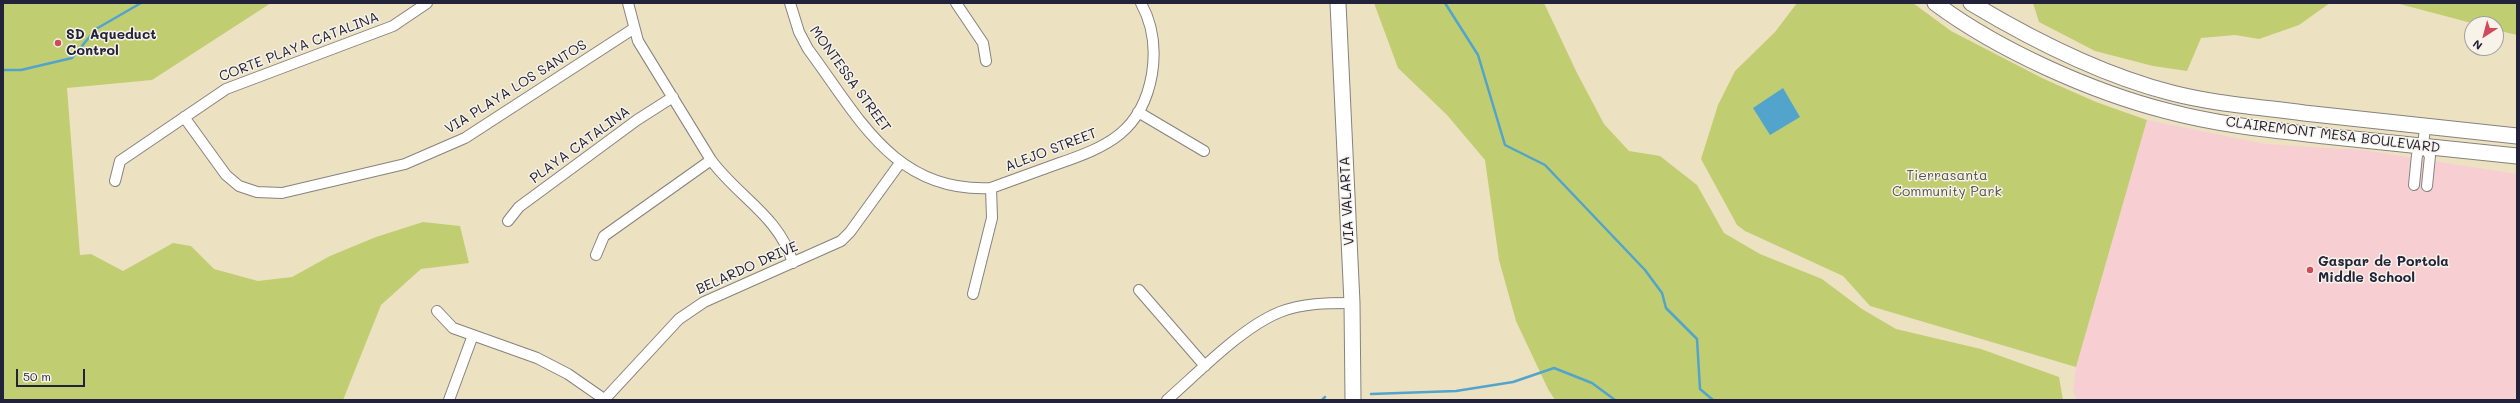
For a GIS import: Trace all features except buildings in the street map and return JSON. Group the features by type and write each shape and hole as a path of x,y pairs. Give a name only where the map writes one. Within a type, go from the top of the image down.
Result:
{"main road":[{"name":"VIA VALARTA","path":"1338,3 1352,303 1353,400"},
{"name":"CLAIREMONT MESA BOULEVARD","path":"1935,3 2004,46 2109,93 2168,111 2252,128 2517,156"},
{"name":"CLAIREMONT MESA BOULEVARD","path":"1971,3 2013,29 2059,50 2122,76 2171,93 2251,106 2425,127 2517,136"}],"street":[{"name":"CORTE PLAYA CATALINA","path":"115,181 120,161 226,89 393,26 427,3"},
{"path":"628,3 633,29 638,41 711,160 722,175 773,222 789,250 793,263"},
{"name":"MONTESSA STREET","path":"790,3 799,32 808,49 883,148 900,163"},
{"path":"956,3 982,44 986,61"},
{"name":"ALEJO STREET","path":"900,163 927,178 947,185 991,188 1097,150 1118,136 1138,112 1151,79 1154,54 1151,29 1141,3"},
{"name":"VIA PLAYA LOS SANTOS","path":"184,117 226,175 239,186 257,192 282,193 405,164 458,141 633,29"},
{"name":"PLAYA CATALINA","path":"508,221 519,207 637,120 673,97"},
{"path":"1138,112 1204,151"},
{"path":"2414,185 2416,155 2423,146 2425,127"},
{"path":"2423,146 2430,156 2427,186"},
{"path":"596,255 604,236 711,160"},
{"name":"BELARDO DRIVE","path":"604,400 679,319 704,302 841,241 850,232 900,163"},
{"path":"973,294 992,218 991,188"},
{"path":"1139,290 1205,366"},
{"path":"1167,400 1250,329 1279,312 1309,304 1352,303"},
{"path":"437,311 453,328 537,358 568,374 604,400"},
{"path":"449,400 473,335"}],"shaded area":[{"name":"Gaspar de Portola Middle School","path":"2147,120 2266,144 2363,150 2517,174 2517,400 2077,400 2073,391 2076,367"}],"green space":[{"path":"3,3 271,3 152,80 67,88 80,255 91,254 123,271 173,243 191,246 214,269 258,281 292,277 330,256 376,237 423,222 460,226 469,263 421,269 381,305 343,400 3,400"},
{"path":"1374,3 1544,3 1577,73 1604,124 1629,151 1660,156 1697,185 1724,233 1760,254 1822,279 1862,309 1896,329 1981,349 2059,377 2063,400 1555,400 1548,389 1516,321 1499,260 1485,160 1447,115 1398,68"},
{"name":"Tierrasanta Community Park","path":"1797,3 1913,3 1951,31 2044,79 2096,102 2147,120 2076,367 1870,306 1843,276 1745,231 1737,225 1701,159 1718,105 1735,71 1775,32"},
{"path":"2033,3 2330,3 2299,25 2259,39 2235,35 2201,38 2187,71 2153,66 2095,51 2039,22"},
{"path":"2396,3 2517,3 2517,35 2504,32 2504,16 2464,16 2464,21"}],"water":[{"path":"1783,88 1800,117 1770,135 1753,108"}],"waterway":[{"path":"3,70 21,70 72,58 96,29 141,3"},
{"path":"1445,3 1478,55 1505,145 1545,165 1645,270 1662,293 1666,308 1697,339 1700,389 1713,400"},
{"path":"1371,394 1456,391 1513,382 1554,368 1592,383 1615,400"},
{"path":"1322,400 1325,397"}],"place":[{"name":"SD Aqueduct Control","path":"58,43"},
{"name":"Gaspar de Portola Middle School","path":"2310,270"}]}
